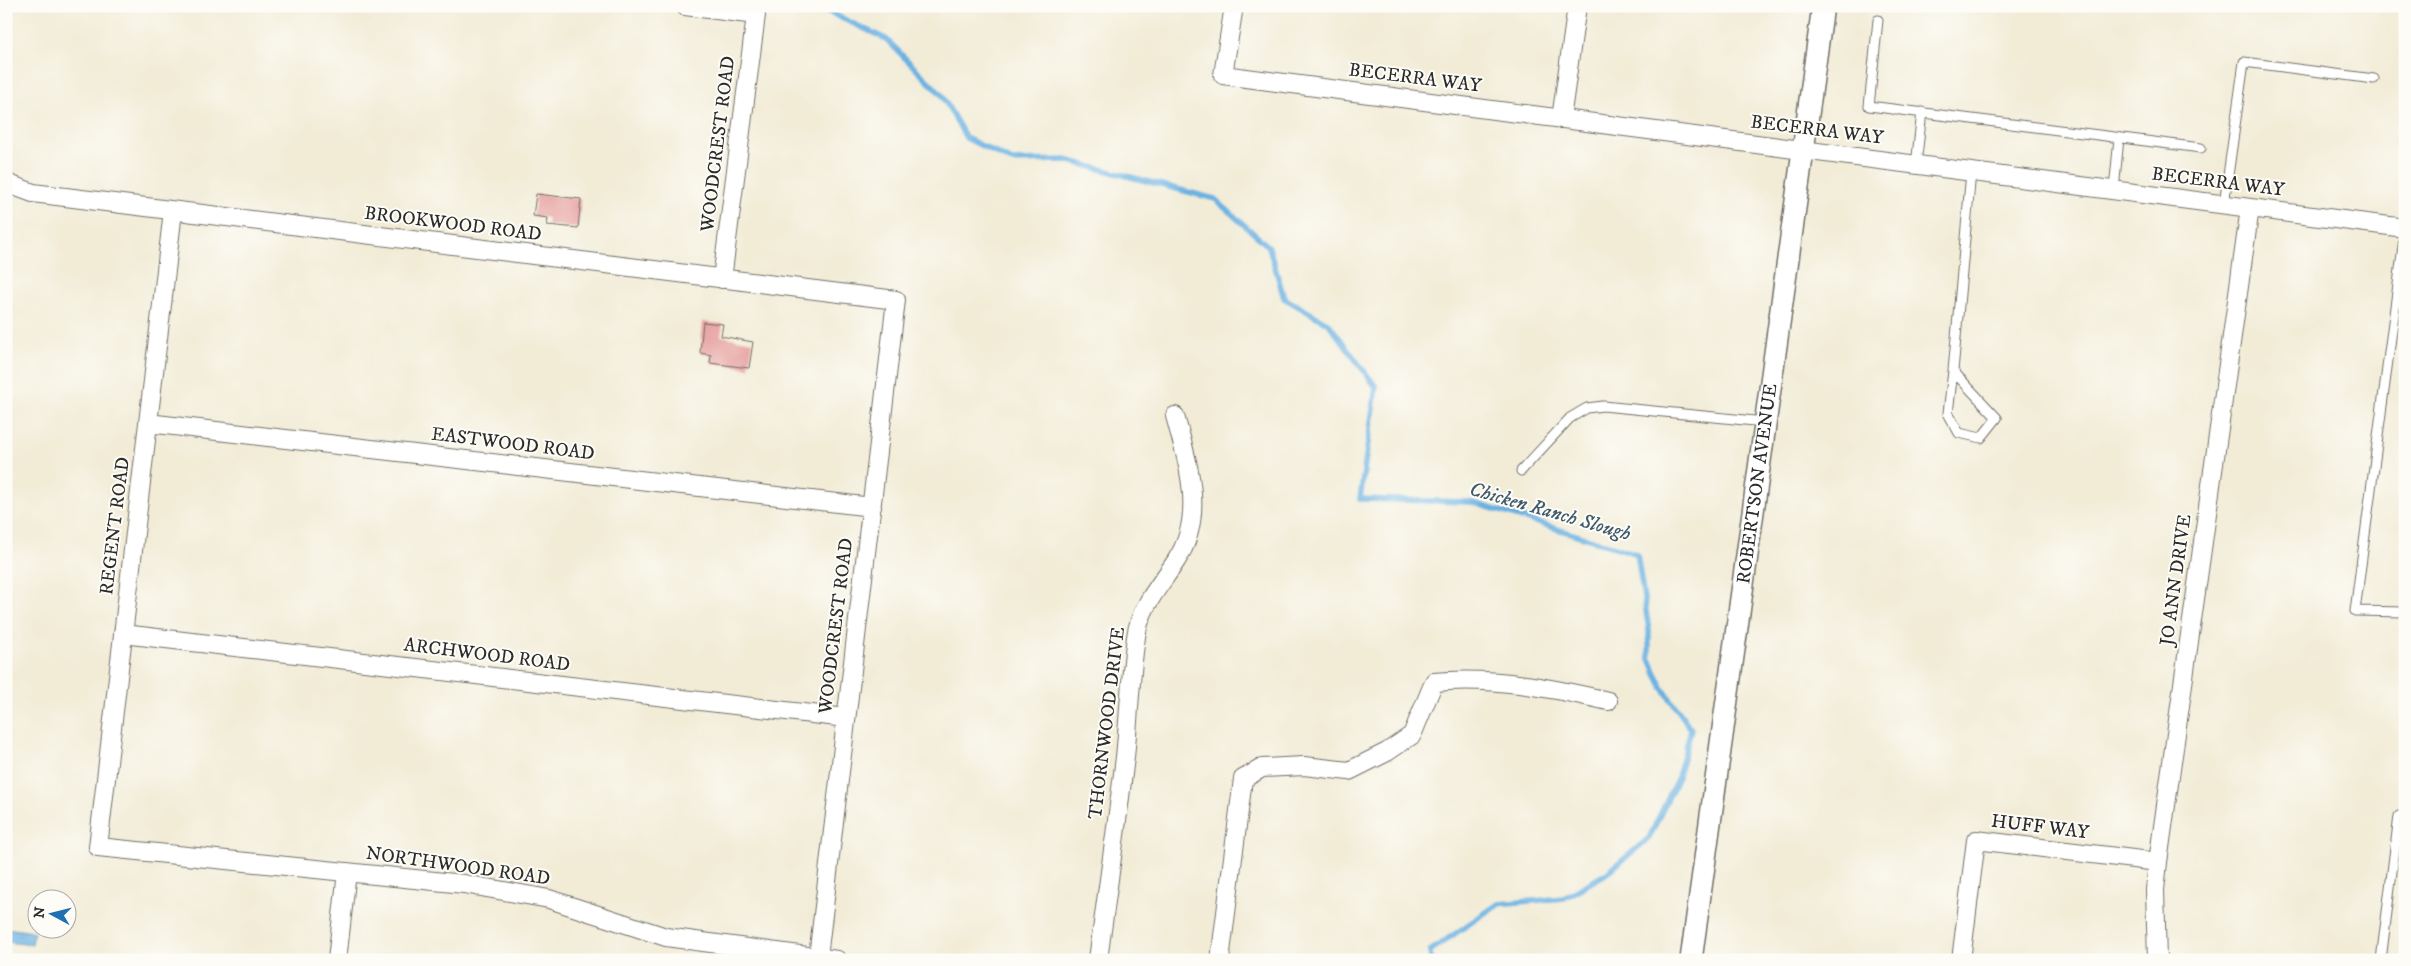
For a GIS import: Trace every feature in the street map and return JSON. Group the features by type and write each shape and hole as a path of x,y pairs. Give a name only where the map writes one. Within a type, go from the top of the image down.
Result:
{"street":[{"name":"WOODCREST ROAD","path":"685,6 756,15 722,279"},
{"name":"BECERRA WAY","path":"1234,6 1223,74 2405,229"},
{"path":"1561,118 1577,6"},
{"name":"ROBERTSON AVENUE","path":"1691,960 1823,6"},
{"name":"BROOKWOOD ROAD","path":"6,183 33,193 896,300"},
{"name":"JO ANN DRIVE","path":"2157,960 2154,922 2158,862 2250,208"},
{"name":"REGENT ROAD","path":"98,847 173,210"},
{"name":"WOODCREST ROAD","path":"818,957 896,300"},
{"name":"THORNWOOD DRIVE","path":"1098,960 1125,758 1136,635 1144,608 1177,560 1189,533 1194,505 1191,476 1175,416"},
{"name":"EASTWOOD ROAD","path":"148,423 872,506"},
{"name":"ARCHWOOD ROAD","path":"123,634 846,718"},
{"path":"1220,960 1243,779 1262,768 1304,766 1349,771 1387,752 1412,735 1434,682 1454,680 1539,687 1608,700"},
{"name":"HUFF WAY","path":"1961,960 1976,840 2158,862"},
{"name":"NORTHWOOD ROAD","path":"98,847 464,884 549,899 666,936 837,960"},
{"path":"337,960 347,872"}],"lane":[{"path":"1878,20 1869,106 2201,148"},
{"path":"2224,204 2244,62 2374,79"},
{"path":"1916,165 1922,112"},
{"path":"2114,190 2119,138"},
{"path":"1953,371 1998,418 1981,438 1958,434 1948,413 1971,172"},
{"path":"2405,229 2355,611 2405,612"},
{"path":"1521,471 1570,418 1587,408 1603,406 1765,422"},
{"path":"2381,960 2399,816 2405,816"}],"water":[{"path":"6,928 28,931 28,938 33,938 32,945 6,942"}],"building":[{"path":"536,194 581,199 578,228 547,225 548,218 533,216"},
{"path":"703,322 723,324 721,336 753,342 749,368 710,363 711,355 700,353"}],"waterway":[{"name":"Chicken Ranch Slough","path":"816,6 886,39 941,94 966,138 1012,161 1066,160 1215,199 1269,247 1284,298 1329,324 1376,387 1360,499 1471,502 1637,554 1649,630 1649,657 1662,687 1691,729 1678,777 1649,838 1607,873 1564,898 1498,904 1430,951 1431,960"}]}
